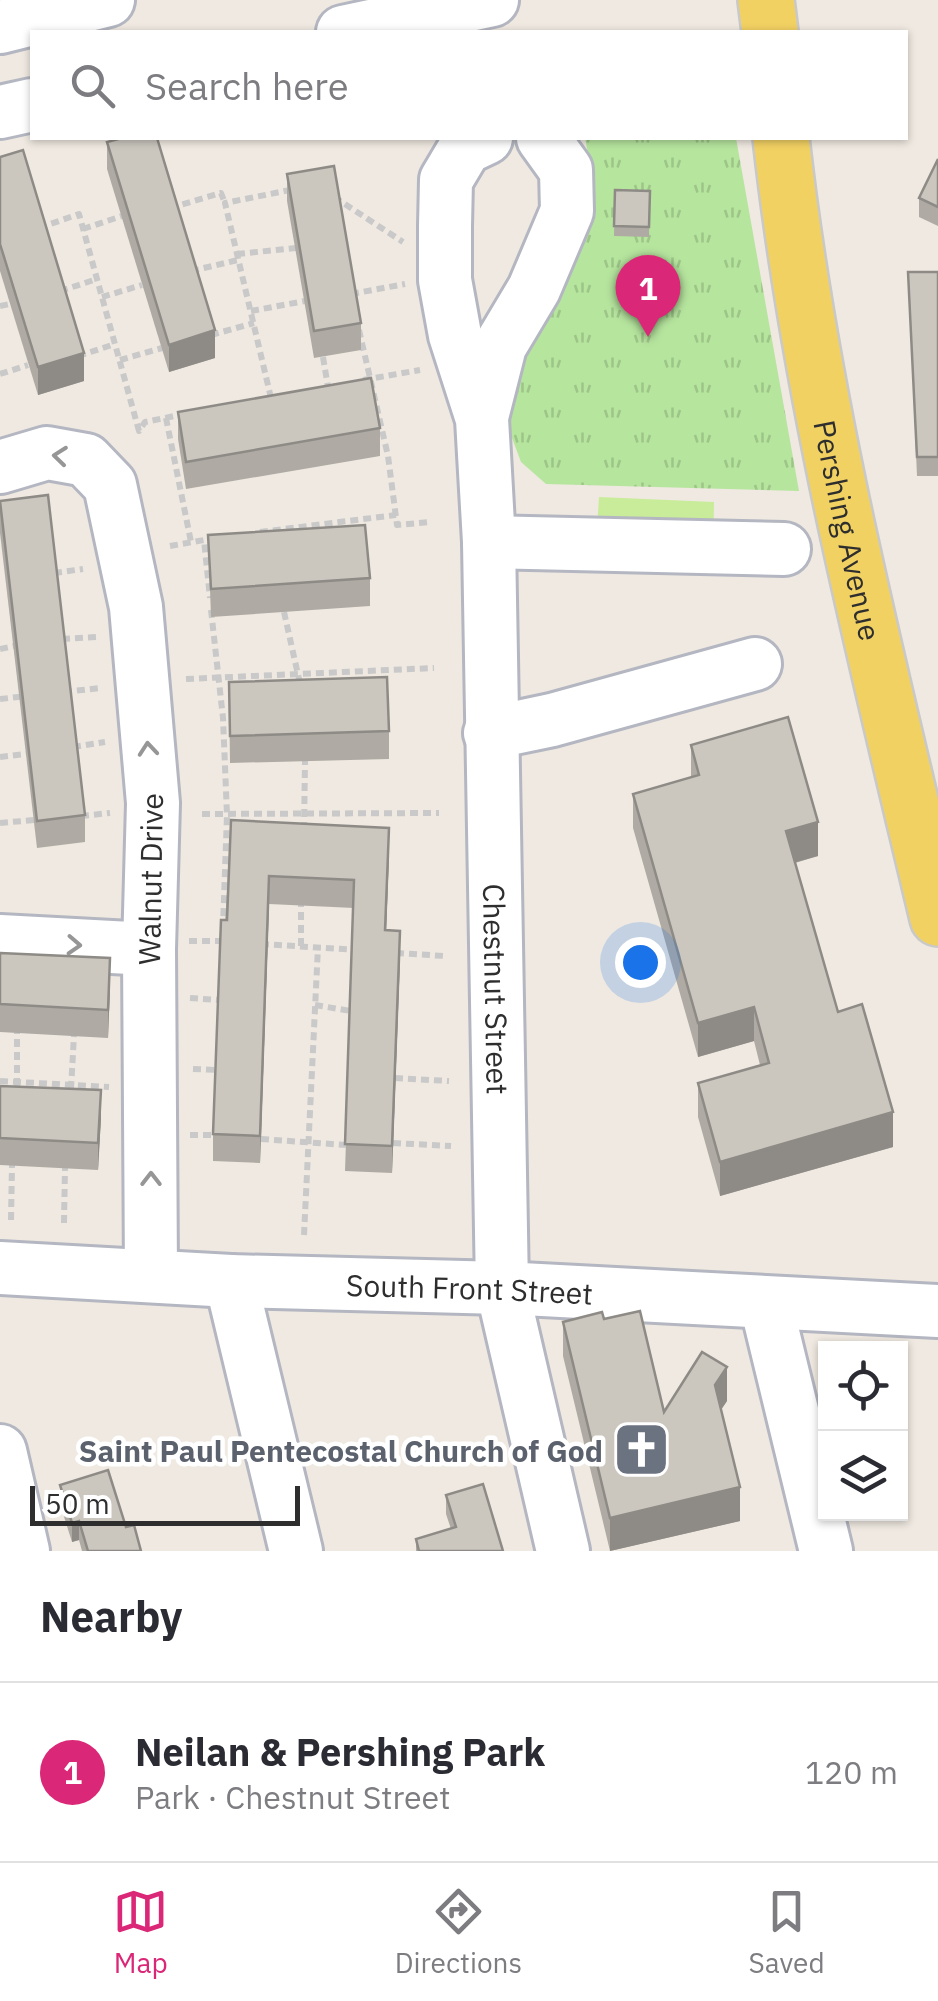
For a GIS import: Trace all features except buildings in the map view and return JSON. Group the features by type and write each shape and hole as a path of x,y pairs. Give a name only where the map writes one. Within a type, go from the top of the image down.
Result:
{"main road":[{"path":"766,0 770,30"},
{"name":"Pershing Avenue","path":"782,140 798,276 822,422 938,918"}],"street":[{"path":"0,27 108,0"},
{"path":"352,30 492,0"},
{"path":"0,112 30,105"},
{"name":"Chestnut Street","path":"482,140 464,148 446,180 444,226 445,280 455,336 482,419 489,542 502,1288 563,1551"},
{"name":"Chestnut Street","path":"482,419 500,346 534,289 566,211 566,170 544,140"},
{"name":"Walnut Drive","path":"0,467 47,453 86,460 110,485 136,607 164,945 151,1276"},
{"path":"489,542 784,549"},
{"path":"490,733 538,724 755,664"},
{"path":"0,941 164,945"},
{"name":"South Front Street","path":"6,1244 151,1276 502,1288 938,1311"},
{"path":"230,1280 296,1551"},
{"path":"766,1304 826,1551"},
{"path":"0,1451 23,1551"}],"path":[{"path":"225,203 298,188"},
{"path":"170,208 221,193 272,398 257,401"},
{"path":"331,195 406,244"},
{"path":"38,229 79,214 139,431 145,422 185,414"},
{"path":"83,229 122,216"},
{"path":"190,271 238,257 296,248"},
{"path":"57,292 97,280"},
{"path":"354,309 350,292 421,281"},
{"path":"102,297 142,284"},
{"path":"251,311 305,302"},
{"path":"0,306 10,304"},
{"path":"208,336 254,324"},
{"path":"358,326 388,456 398,525 430,522"},
{"path":"76,356 115,344"},
{"path":"119,360 162,348"},
{"path":"323,357 328,387 342,384"},
{"path":"0,374 28,365"},
{"path":"356,382 424,369"},
{"path":"166,418 191,542"},
{"path":"243,534 396,515"},
{"path":"164,945 222,941 227,815 204,540 170,546"},
{"path":"54,574 99,566"},
{"path":"284,612 302,690"},
{"path":"62,639 109,637"},
{"path":"0,648 14,646"},
{"path":"186,679 434,668"},
{"path":"58,693 117,686"},
{"path":"0,700 39,695"},
{"path":"73,747 121,740"},
{"path":"0,757 26,754"},
{"path":"304,832 305,761"},
{"path":"82,816 126,812"},
{"path":"202,814 440,813"},
{"path":"0,822 34,820"},
{"path":"301,905 301,946"},
{"path":"356,936 356,950"},
{"path":"242,942 373,951"},
{"path":"304,1235 318,948"},
{"path":"391,952 444,956"},
{"path":"179,998 219,1000"},
{"path":"315,1005 351,1011"},
{"path":"16,1098 17,1032"},
{"path":"71,1100 74,1036"},
{"path":"395,1078 449,1080"},
{"path":"0,1081 118,1087"},
{"path":"260,1139 346,1145"},
{"path":"393,1142 451,1146"},
{"path":"6,1244 12,1165"},
{"path":"64,1223 66,1168"}],"green space":[{"path":"585,140 736,140 799,491 546,484 521,462 508,427 510,362 537,311 593,180"},
{"path":"599,497 714,502 713,566 595,559"}],"place":[{"name":"Neilan & Pershing Park","path":"648,337"},
{"name":"Saint Paul Pentecostal Church of God","path":"642,1450"}]}
